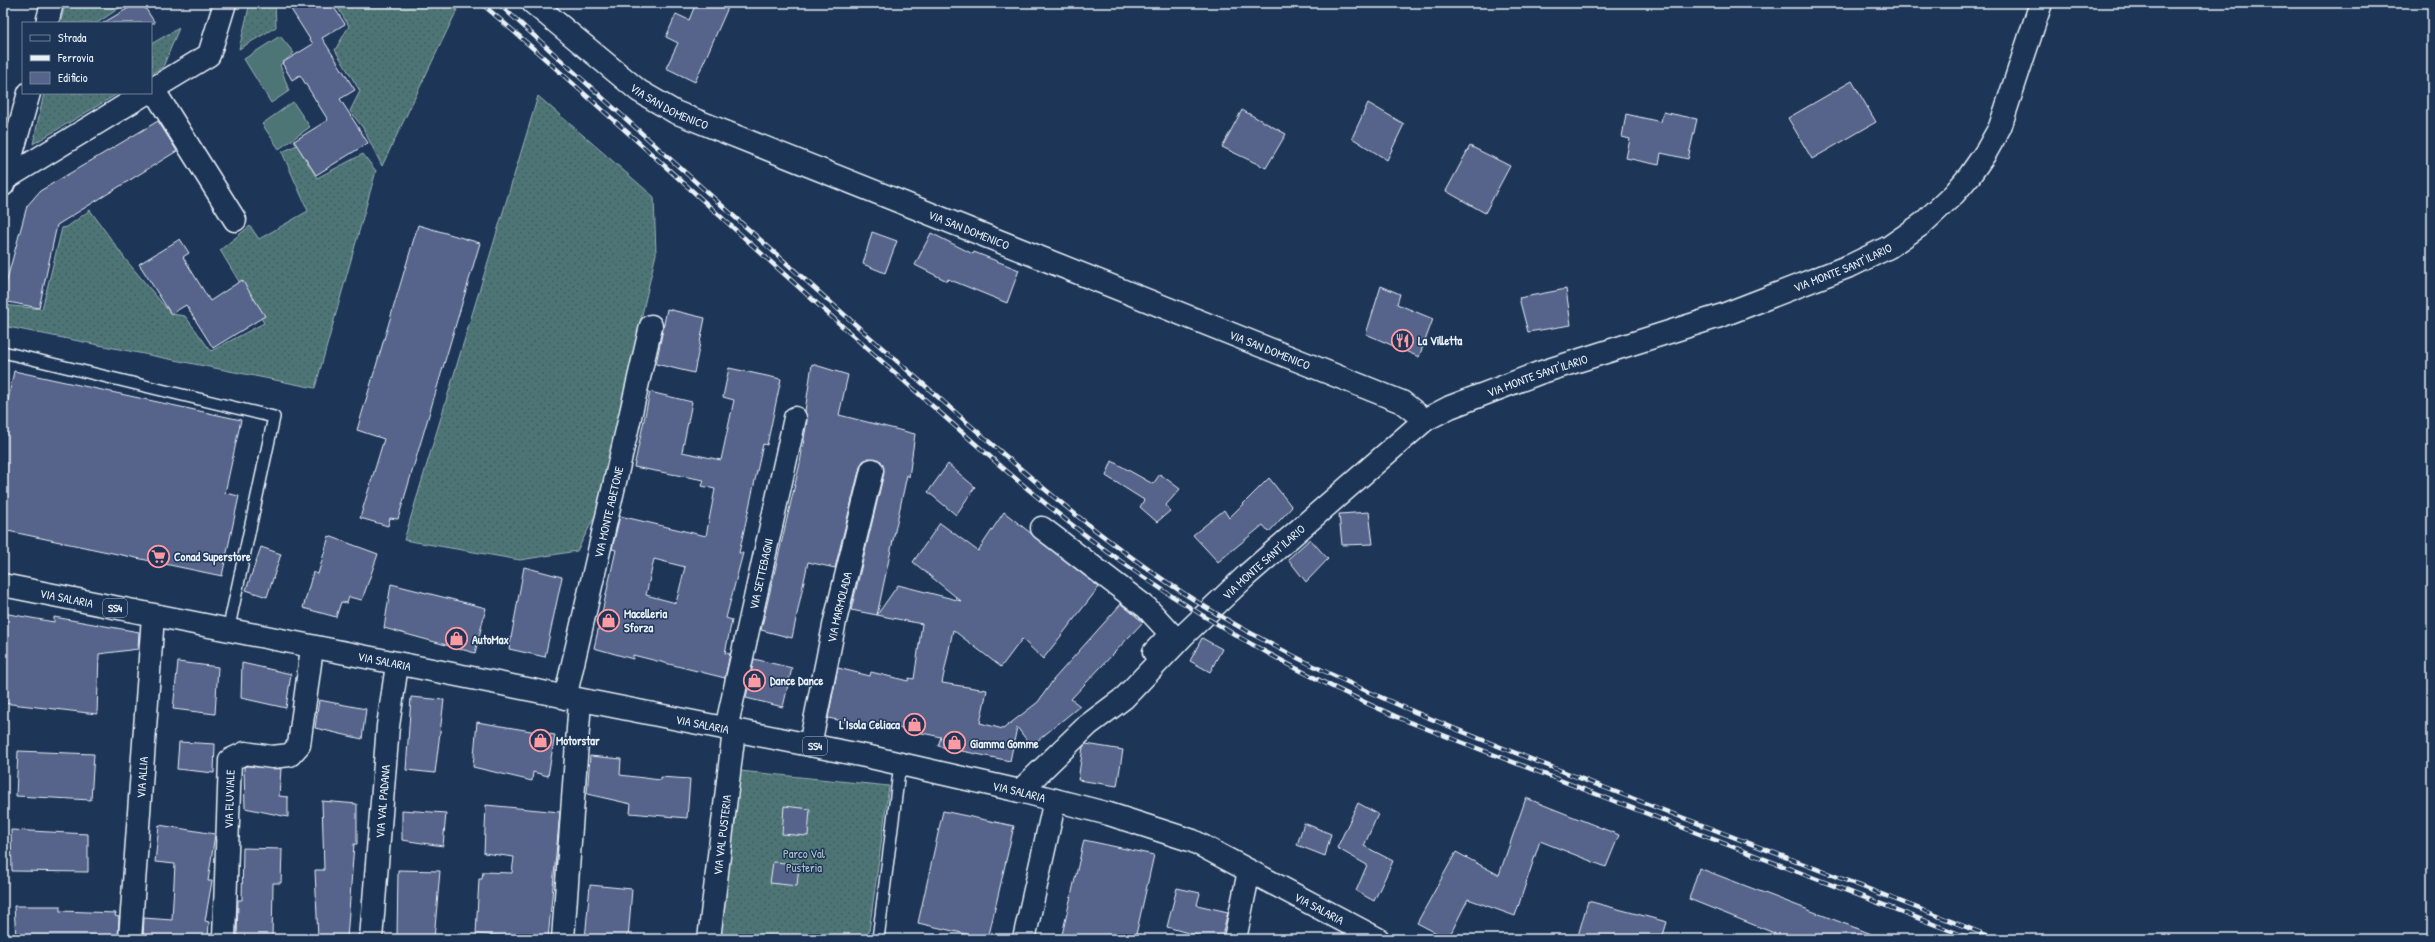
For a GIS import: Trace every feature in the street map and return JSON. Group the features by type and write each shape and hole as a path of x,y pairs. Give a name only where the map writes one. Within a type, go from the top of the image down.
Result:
{"street":[{"path":"47,22 52,3"},
{"path":"152,90 209,55 224,3"},
{"name":"VIA SAN DOMENICO","path":"533,3 639,90 676,112 1402,402 1425,420"},
{"name":"VIA MONTE SANT'ILARIO","path":"1020,791 1088,725 1124,698 1185,634 1247,575 1425,420 1450,407 1539,373 1723,315 1852,265 1890,247 1922,224 1954,194 1986,152 2000,127 2041,3"},
{"path":"4,182 28,94"},
{"path":"4,182 145,94"},
{"path":"152,94 235,220"},
{"name":"VIA MONTE ABETONE","path":"564,939 572,699 651,326"},
{"name":"VIA SETTEBAGNI","path":"730,730 795,418"},
{"name":"VIA MARMOLADA","path":"810,745 835,621 872,470"},
{"path":"1042,528 1147,608 1171,634 1109,697 1108,710"},
{"name":"VIA SALARIA","path":"3,585 397,665 810,745 1055,800 1193,841 1378,939"},
{"name":"VIA ALLIA","path":"130,939 152,616"},
{"name":"VIA FLUVIALE","path":"224,939 230,760 245,753 272,757 290,755 299,745 312,648"},
{"name":"VIA VAL PADANA","path":"371,939 388,726 397,665"},
{"name":"VIA VAL PUSTERIA","path":"709,939 730,730"},
{"path":"1024,939 1055,800"},
{"path":"1235,939 1249,871"}],"lane":[{"path":"3,352 274,417 228,631"},
{"path":"878,939 900,764"}],"green space":[{"path":"66,3 127,3 98,22 60,22"},
{"path":"250,3 275,3 276,27 239,49"},
{"path":"335,3 448,3 457,10 382,166 363,128 350,111 360,91 335,50 349,26"},
{"path":"179,28 163,67 152,73 152,43"},
{"path":"280,36 294,53 280,65 289,91 271,103 244,59"},
{"path":"44,94 117,94 33,144"},
{"path":"538,96 654,197 656,254 596,514 577,551 520,560 404,540"},
{"path":"293,102 310,127 279,149 262,124"},
{"path":"297,145 317,178 363,154 376,171 315,388 3,326 3,305 42,309 62,228 67,227 90,210 126,260 171,314 185,316 211,351 264,323 220,250 250,226 259,239 308,211 282,152"},
{"name":"Parco Val Pusteria","path":"740,771 889,786 868,939 720,939"}],"building":[{"path":"137,3 142,3 155,23 152,22 105,22"},
{"path":"287,3 331,3 345,24 322,38 355,90 340,99 368,143 316,175 294,141 328,120 300,75 292,80 282,63 313,44"},
{"path":"696,3 730,3 695,82 666,68 678,43 666,37 676,14 689,20"},
{"path":"1852,81 1876,122 1812,159 1788,118"},
{"path":"1368,103 1404,124 1387,160 1352,138"},
{"path":"1242,110 1286,134 1266,168 1222,147"},
{"path":"1663,112 1697,119 1688,159 1661,153 1659,165 1626,158 1630,139 1622,137 1626,114 1661,122"},
{"path":"158,121 177,151 57,225 39,308 3,301 3,294 27,206 40,191"},
{"path":"1470,146 1510,166 1485,213 1446,191"},
{"path":"418,225 480,243 398,519 390,518 388,526 360,518 384,439 357,430"},
{"path":"872,232 897,241 885,273 863,264"},
{"path":"931,233 973,254 974,252 1019,270 1007,303 948,279 947,281 915,265"},
{"path":"180,239 189,253 183,257 210,301 242,280 265,316 213,348 186,305 171,314 139,264"},
{"path":"1381,286 1400,294 1397,304 1433,319 1419,357 1366,334"},
{"path":"1566,289 1571,325 1528,332 1519,298"},
{"path":"667,309 705,318 694,373 656,364"},
{"path":"812,364 848,375 839,415 915,434 909,477 907,475 877,615 851,610 884,473 881,461 869,458 863,461 860,467 835,568 808,562 792,638 761,630 800,463 807,421 805,411"},
{"path":"729,368 781,379 767,445 763,444 739,553 743,553 726,618 732,620 725,653 730,654 725,678 633,655 633,659 594,648 616,550 612,549 620,516 706,536 715,489 702,486 704,480 634,467 650,392 692,402 682,452 721,460 734,400 723,397","holes":["654,559 685,567 676,603 646,595"]},
{"path":"14,371 241,420 225,493 239,496 222,576 3,530 3,425"},
{"path":"1112,461 1153,484 1160,474 1180,489 1166,505 1170,511 1157,522 1140,507 1144,500 1106,476"},
{"path":"948,464 975,487 956,515 928,492"},
{"path":"1269,478 1292,507 1269,532 1263,525 1218,562 1193,535 1224,510 1229,518"},
{"path":"1004,512 1099,587 1043,659 1022,639 1001,667 953,630 942,683 987,690 980,723 1003,729 1038,702 1054,679 1121,604 1143,622 1071,699 1080,706 1031,746 1017,727 1010,761 938,746 941,737 884,725 883,729 828,718 838,668 870,676 871,672 908,681 909,678 914,679 922,624 877,615 898,585 961,601 913,562 940,523 978,551"},
{"path":"1369,512 1373,544 1342,545 1339,514"},
{"path":"329,536 378,554 362,600 349,597 347,603 341,602 336,617 303,608 313,572 318,574"},
{"path":"1310,539 1328,559 1306,582 1288,559"},
{"path":"261,547 281,554 267,597 246,590"},
{"path":"524,567 562,577 545,657 509,649"},
{"path":"391,584 486,608 475,653 384,628"},
{"path":"3,613 54,622 54,617 139,632 138,649 99,654 97,714 3,703"},
{"path":"1202,638 1222,649 1210,672 1190,661"},
{"path":"754,659 792,668 783,707 746,698"},
{"path":"178,662 218,667 215,714 173,709"},
{"path":"242,663 291,674 286,708 241,698"},
{"path":"411,697 444,700 435,773 406,770"},
{"path":"319,700 366,709 362,739 315,728"},
{"path":"477,722 555,735 548,776 533,772 532,781 473,767"},
{"path":"179,742 215,744 214,773 177,769"},
{"path":"1086,744 1123,750 1117,786 1078,780 1083,747"},
{"path":"18,751 94,754 91,800 16,796"},
{"path":"590,756 621,759 620,775 660,780 660,777 690,779 687,818 630,813 631,804 587,794"},
{"path":"244,767 281,769 279,796 288,797 288,817 245,808"},
{"path":"1526,798 1619,835 1606,867 1540,841 1515,916 1468,899 1448,939 1417,923 1456,852 1499,875"},
{"path":"322,801 357,804 357,844 354,844 347,939 318,939 315,870 324,870"},
{"path":"1358,803 1378,814 1364,846 1393,861 1374,901 1356,891 1367,865 1337,848"},
{"path":"486,805 560,812 548,939 476,934 479,879 482,879 483,872 512,873 514,857 484,853"},
{"path":"784,806 810,809 808,836 782,834"},
{"path":"402,810 446,813 443,846 402,840"},
{"path":"943,811 1014,826 988,939 918,923"},
{"path":"1304,823 1331,834 1325,856 1297,845"},
{"path":"159,825 215,834 208,881 212,881 205,921 209,922 208,939 143,939 144,918 172,920 175,864 155,862"},
{"path":"11,830 88,834 88,872 12,871"},
{"path":"1084,840 1154,855 1135,939 1061,939"},
{"path":"243,848 282,849 281,883 273,883 272,939 237,939 238,900 242,900"},
{"path":"773,862 799,864 797,886 770,883"},
{"path":"1699,868 1882,938 1789,939 1689,899"},
{"path":"398,870 440,871 434,939 397,939"},
{"path":"590,885 632,889 628,939 585,939"},
{"path":"1177,888 1200,893 1197,905 1228,912 1221,939 1209,939 1167,927"},
{"path":"1588,901 1667,922 1662,939 1577,939"},
{"path":"14,906 60,906 60,911 116,913 115,916 119,917 118,939 16,939"}],"railway":[{"path":"481,3 583,92 835,320 1008,472 1103,549 1200,614 1233,634 1334,688 1404,720 1972,939"},
{"path":"498,3 808,283 1023,471 1136,561 1217,614 1310,664 1358,687 1455,729 1997,939"}],"place":[{"name":"La Villetta","path":"1402,340"},
{"name":"Conad Superstore","path":"158,556"},
{"name":"Macelleria Sforza","path":"609,620"},
{"name":"AutoMax","path":"457,639"},
{"name":"Dance Dance","path":"754,680"},
{"name":"L'Isola Celiaca","path":"915,724"},
{"name":"Motorstar","path":"540,740"},
{"name":"Giamma Gomme","path":"954,743"}]}
